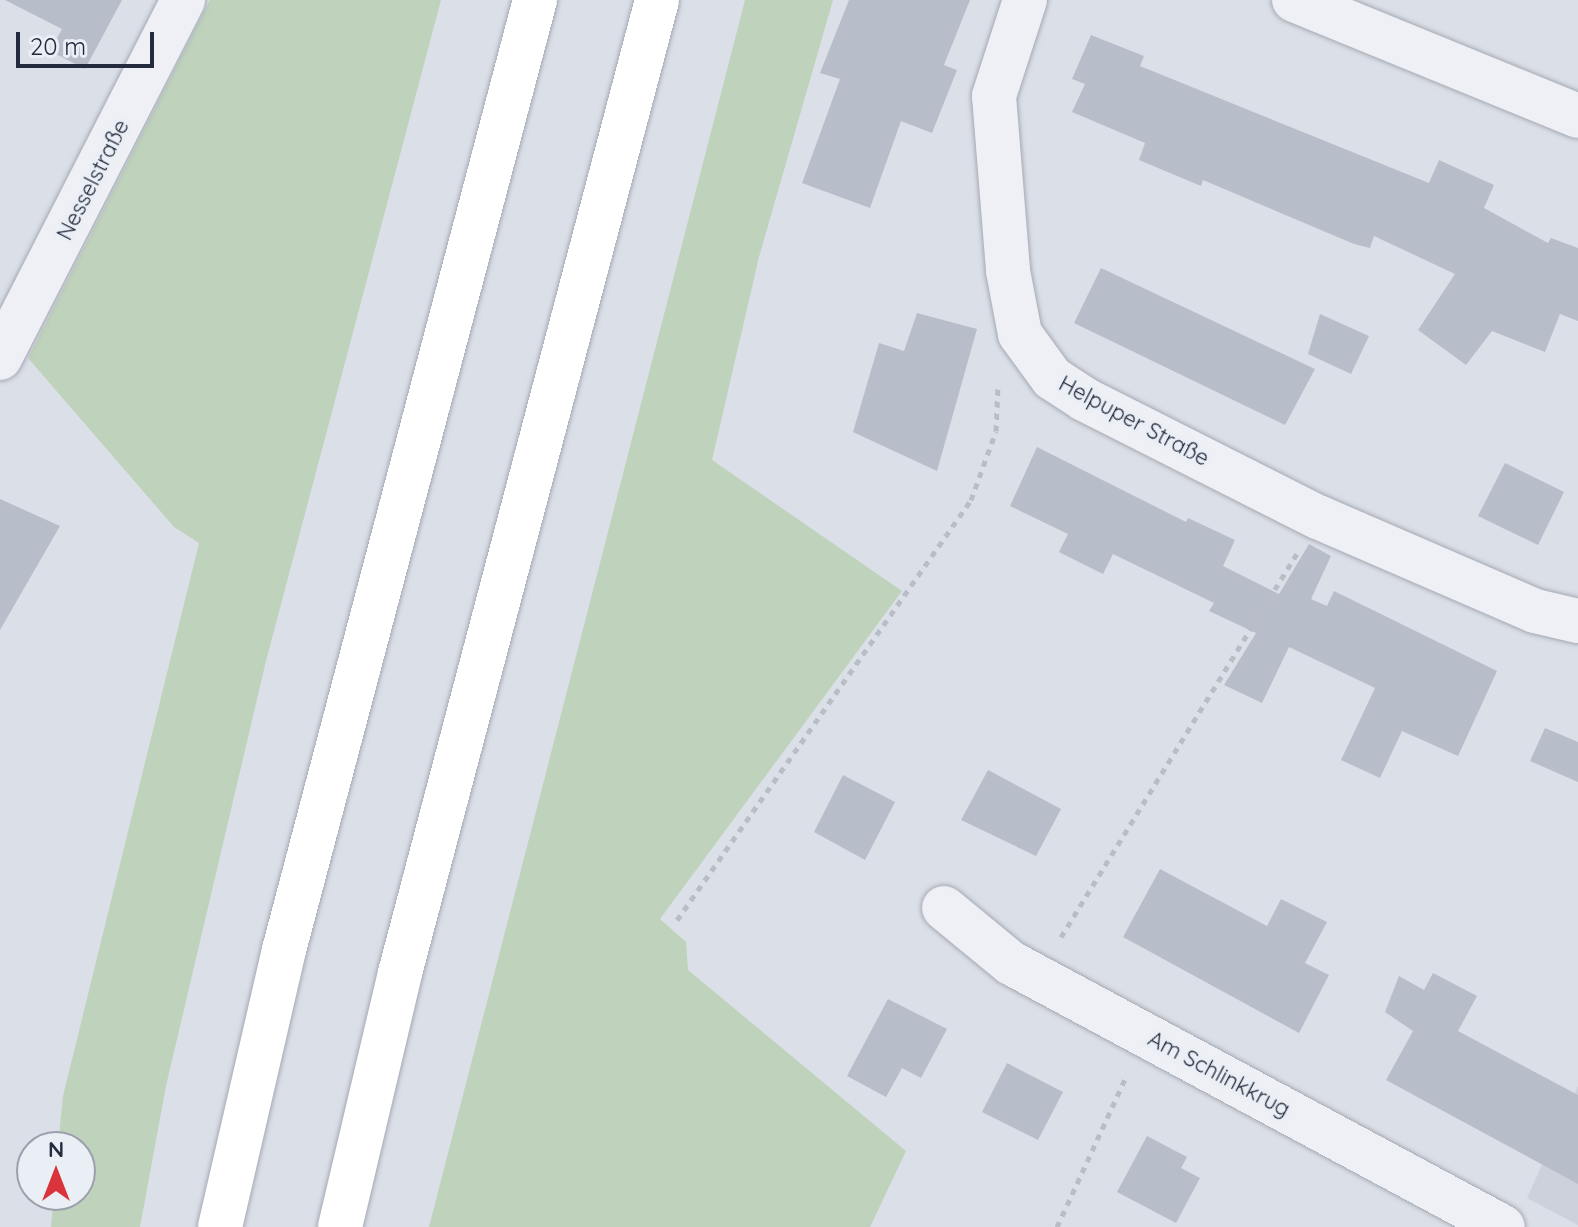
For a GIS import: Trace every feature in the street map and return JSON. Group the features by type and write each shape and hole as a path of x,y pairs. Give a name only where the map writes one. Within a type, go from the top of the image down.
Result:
{"highway":[{"path":"220,1227 284,950 535,0"},
{"path":"340,1227 400,973 657,0"}],"street":[{"name":"Nesselstraße","path":"0,358 183,0"},
{"name":"Helpuper Straße","path":"1025,0 994,96 1008,271 1020,334 1052,378 1084,399 1318,517 1535,611 1578,621"},
{"path":"1294,0 1578,116"},
{"name":"Am Schlinkkrug","path":"944,908 1011,963 1503,1227"}],"path":[{"path":"677,920 971,500 996,431 999,370 1020,334"},
{"path":"1037,976 1318,517"},
{"path":"1057,1227 1146,1035"}],"shaded area":[{"path":"1578,1086 1578,1225 1527,1198"}],"green space":[{"path":"210,0 441,0 266,661 166,1086 140,1227 51,1227 52,1211 96,1211 96,1131 60,1131 63,1096 199,543 174,527 28,358"},
{"path":"745,0 833,0 759,257 712,460 902,591 660,919 686,942 688,970 906,1151 870,1227 429,1227"}],"building":[{"path":"5,0 122,0 85,69 50,51 62,29"},
{"path":"849,0 970,0 944,65 957,70 932,133 901,121 870,208 802,183 840,79 820,73"},
{"path":"1091,35 1144,56 1140,66 1429,183 1439,160 1494,185 1484,208 1548,243 1551,238 1578,248 1578,321 1560,314 1545,352 1492,331 1466,365 1418,330 1455,274 1374,236 1370,248 1354,244 1203,180 1201,186 1139,160 1145,143 1072,112 1085,84 1072,79"},
{"path":"1101,268 1315,369 1285,425 1074,323"},
{"path":"917,313 977,329 937,471 853,432 879,343 904,351"},
{"path":"1320,314 1369,336 1351,374 1308,354"},
{"path":"1037,447 1186,522 1188,518 1235,540 1223,566 1279,594 1309,544 1331,556 1311,599 1327,606 1334,591 1497,671 1458,756 1402,731 1380,778 1341,760 1375,688 1289,647 1262,703 1224,685 1256,633 1209,611 1214,603 1113,554 1103,574 1059,552 1068,534 1010,506"},
{"path":"1505,463 1564,492 1538,545 1478,516"},
{"path":"0,499 60,526 0,630"},
{"path":"1545,728 1578,742 1578,782 1530,761"},
{"path":"988,770 1061,809 1036,856 961,820"},
{"path":"843,775 895,802 865,860 814,832"},
{"path":"1160,869 1267,926 1281,899 1327,922 1305,963 1329,975 1299,1033 1123,937"},
{"path":"1433,973 1477,996 1458,1031 1578,1095 1578,1184 1386,1080 1413,1031 1385,1012 1399,976 1424,990"},
{"path":"888,999 947,1029 921,1078 902,1068 886,1097 847,1076"},
{"path":"1007,1063 1063,1092 1038,1140 982,1112"},
{"path":"1147,1136 1187,1157 1181,1168 1200,1178 1176,1223 1117,1192"}]}
